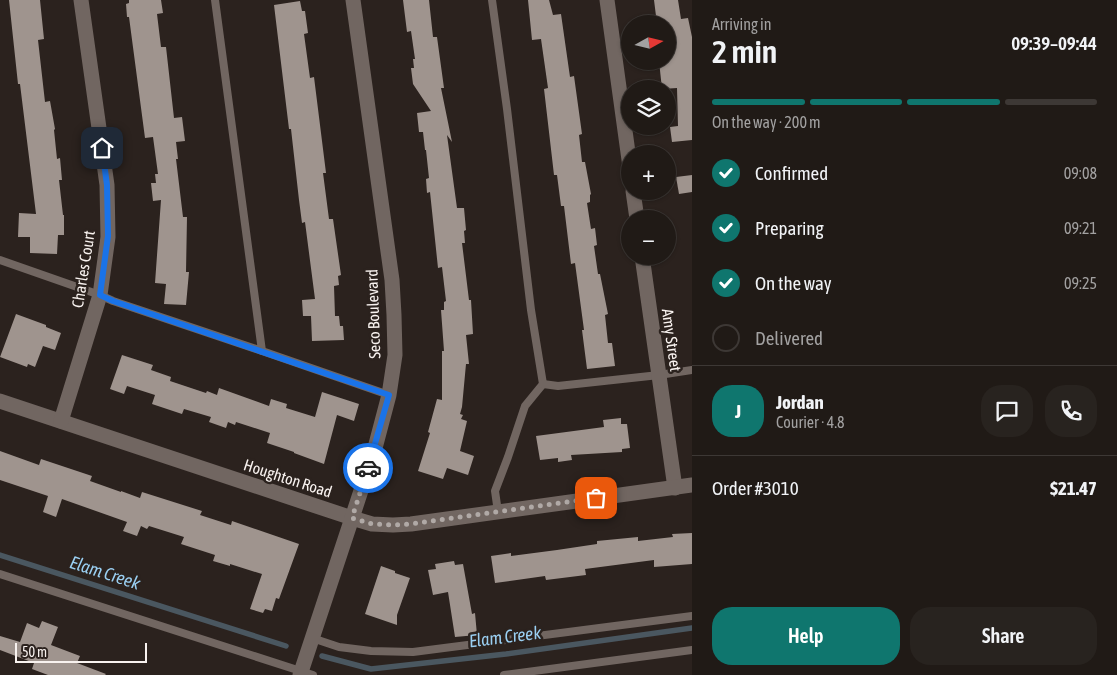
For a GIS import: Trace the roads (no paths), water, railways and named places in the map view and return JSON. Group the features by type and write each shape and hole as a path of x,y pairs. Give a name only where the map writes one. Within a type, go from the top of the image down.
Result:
{"street":[{"name":"Charles Court","path":"61,421 100,295 108,236 107,185 82,0"},
{"name":"Seco Boulevard","path":"304,674 312,638 374,448 389,395 395,355 392,280 353,0"},
{"path":"607,0 627,145"},
{"name":"Amy Street","path":"643,265 675,488"},
{"name":"Houghton Road","path":"0,401 372,524 411,524 692,485"}],"lane":[{"path":"215,0 262,351"},
{"path":"492,0 531,310 543,384 525,406 495,492 498,512"},
{"path":"0,260 113,301 389,395"},
{"path":"543,384 558,386 692,370"},
{"path":"0,574 304,674"},
{"path":"312,638 339,647 371,651 413,652 692,616"},
{"path":"504,675 692,650"}],"waterway":[{"name":"Elam Creek","path":"0,555 286,646"},
{"name":"Elam Creek","path":"322,656 371,669 506,654 692,628"}]}
